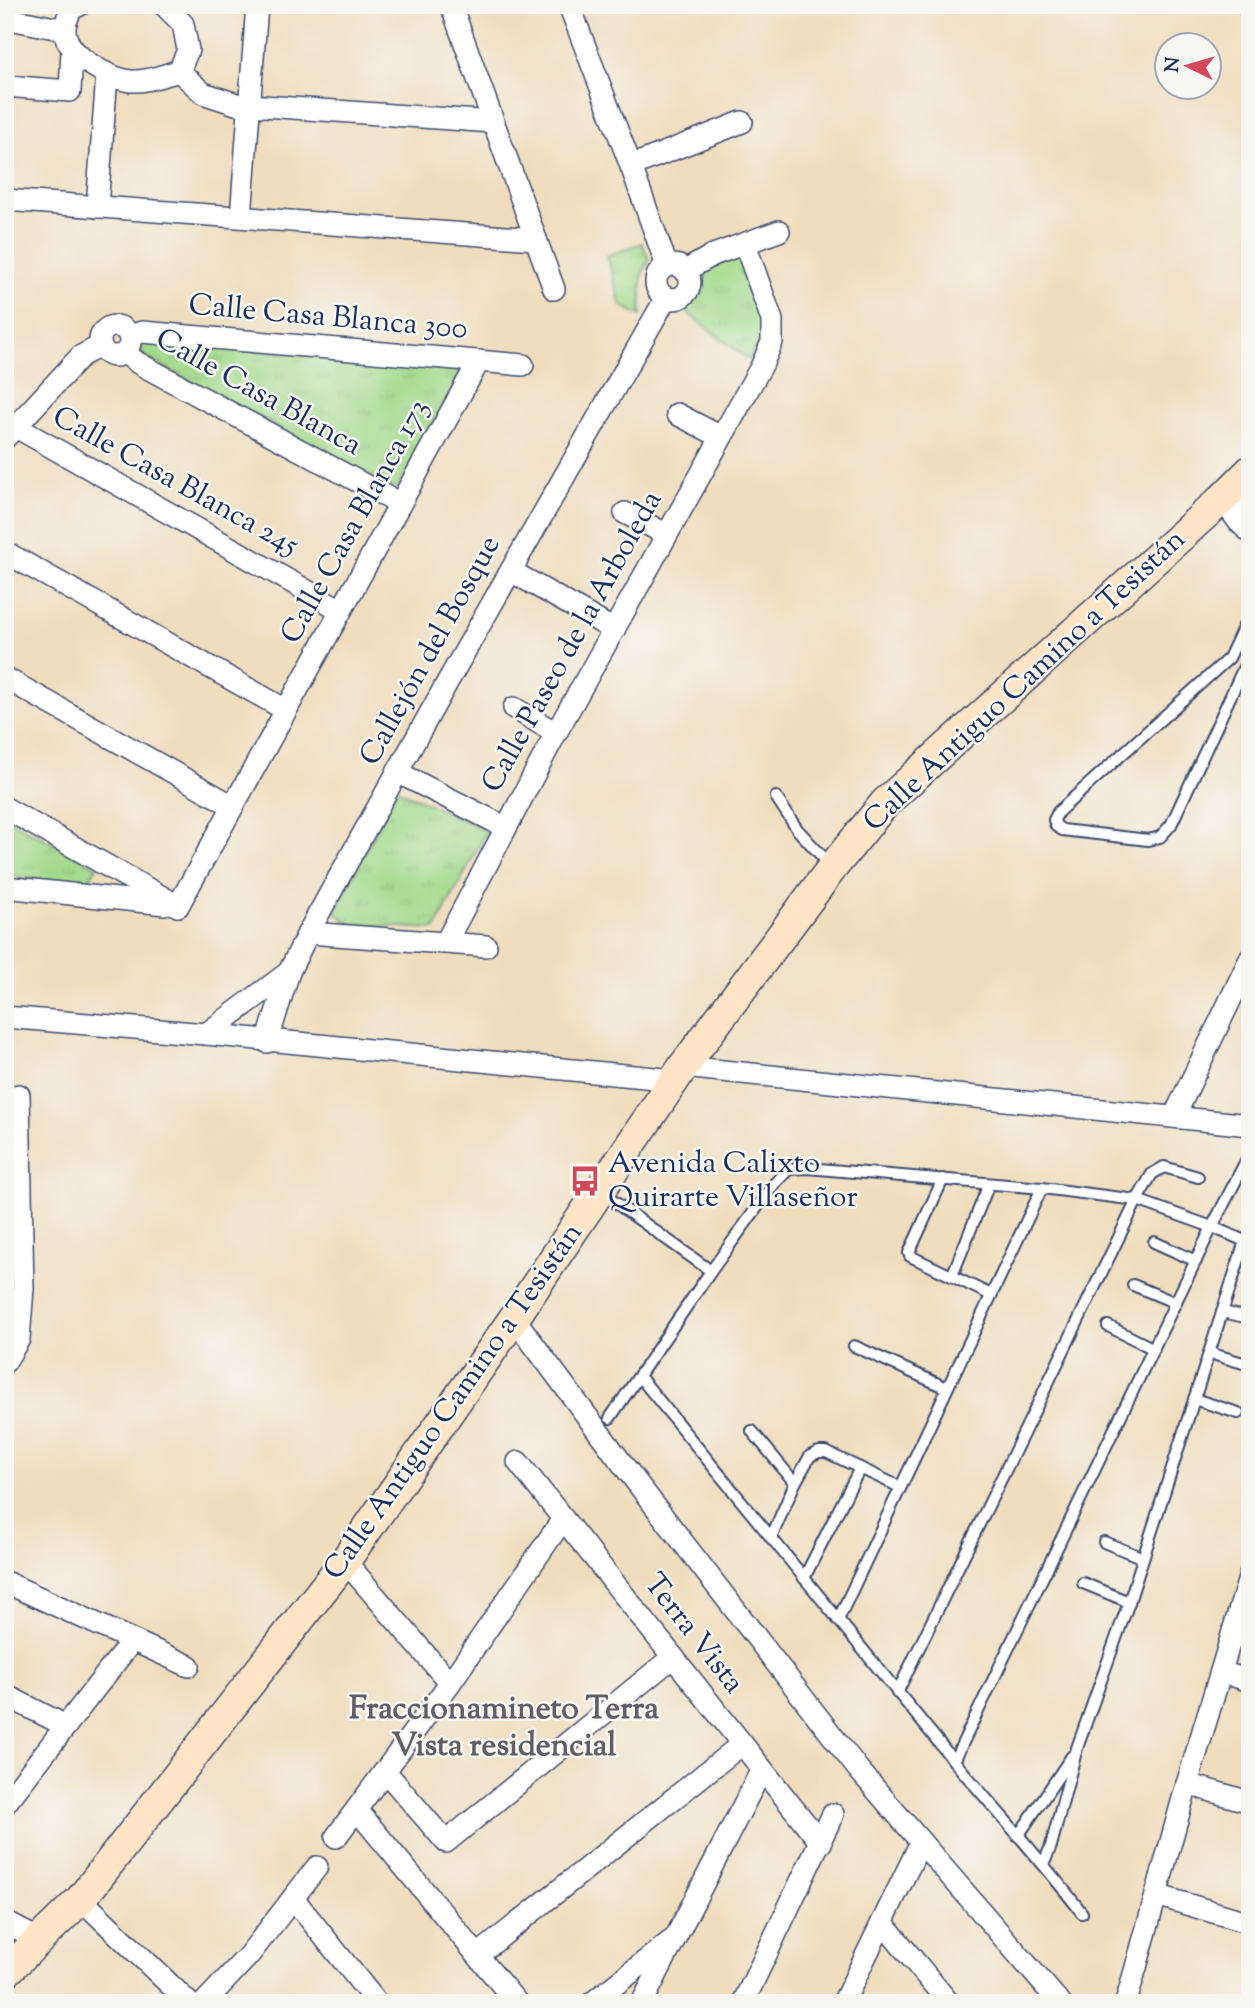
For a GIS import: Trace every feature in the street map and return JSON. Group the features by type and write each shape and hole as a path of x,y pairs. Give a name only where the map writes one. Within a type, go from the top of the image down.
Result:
{"street":[{"path":"5,18 68,40 107,75 131,80 154,79 179,71 188,50 183,24 164,5"},
{"path":"241,217 257,5"},
{"path":"451,5 554,289"},
{"path":"569,5 631,166 676,269 779,231"},
{"path":"68,7 70,91"},
{"path":"179,71 203,93 236,104 493,122"},
{"path":"97,206 107,75"},
{"path":"5,86 70,91 105,99"},
{"path":"631,166 742,122"},
{"path":"5,200 536,239"},
{"name":"Calle Paseo de la Arboleda","path":"446,942 556,733 762,365 772,342 772,320 745,244"},
{"name":"Callejón del Bosque","path":"267,1042 289,972 308,933 666,298 657,289 656,282 661,270 676,269"},
{"name":"Calle Casa Blanca 300","path":"10,432 81,356 100,346 101,335 110,327 121,327 127,344 142,332 523,365"},
{"name":"Calle Casa Blanca","path":"127,344 138,363 400,504"},
{"name":"Calle Casa Blanca 173","path":"178,906 479,361"},
{"path":"677,414 721,437"},
{"name":"Calle Casa Blanca 245","path":"10,432 341,610"},
{"path":"1239,491 1239,522 1250,532"},
{"name":"Calle Antiguo Camino a Tesistán","path":"5,1973 81,1899 345,1561 679,1074 832,868 885,803 1239,491"},
{"path":"625,513 666,534"},
{"path":"5,552 286,710"},
{"path":"510,571 614,630"},
{"path":"5,678 233,806"},
{"path":"514,708 556,733"},
{"path":"397,772 505,827"},
{"path":"5,808 178,906"},
{"path":"5,887 178,906"},
{"path":"308,933 486,946"},
{"path":"1174,1116 1247,970"},
{"path":"206,1034 289,972"},
{"path":"5,1017 206,1034 267,1042 1174,1116 1250,1125"},
{"path":"5,1362 19,1339 14,1288 19,1095"},
{"path":"514,1318 624,1466 858,1769 1060,2003"},
{"name":"Terra Vista","path":"518,1462 821,1843"},
{"path":"336,1837 450,1683 564,1519"},
{"path":"345,1561 450,1683"},
{"path":"1126,2003 1187,1784 1250,1575"},
{"path":"5,1582 189,1666"},
{"path":"5,1804 132,1641"},
{"path":"385,1771 446,1842 673,1657"},
{"path":"1221,1672 1250,1681"},
{"path":"5,1695 66,1726"},
{"path":"478,1955 742,1744"},
{"path":"642,2003 762,1769"},
{"path":"1187,1784 1250,1802"},
{"path":"357,1810 517,2003"},
{"path":"743,2003 833,1814"},
{"path":"843,2003 921,1842"},
{"path":"204,2003 249,1955 317,1867"},
{"path":"1156,1895 1250,1923"},
{"path":"293,1898 377,2003"},
{"path":"81,1899 189,2003"},
{"path":"5,1922 38,1940"},
{"path":"882,1922 944,2000"},
{"path":"592,2003 675,1937"}],"lane":[{"path":"1229,658 1247,659 1171,825 1160,836 1148,840 1062,830 1056,826 1054,820 1058,812 1229,658 1250,613"},
{"path":"776,797 797,830 832,868"},
{"path":"954,1761 1250,1153"},
{"path":"897,1693 1152,1174 1164,1167 1198,1177"},
{"path":"610,1418 711,1270 789,1169 807,1168 1042,1188 1137,1200 1247,1237 1129,1602 1077,1748 1044,1863"},
{"path":"943,1180 909,1253 991,1295"},
{"path":"953,1276 989,1184"},
{"path":"838,1620 1042,1188"},
{"path":"600,1192 711,1270"},
{"path":"1154,1242 1196,1261"},
{"path":"1237,1265 1250,1269"},
{"path":"1133,1285 1176,1303"},
{"path":"1222,1312 1250,1318"},
{"path":"1108,1326 1154,1349"},
{"path":"854,1346 947,1388"},
{"path":"1209,1353 1250,1365"},
{"path":"639,1376 897,1693 1044,1863 1082,1913"},
{"path":"1194,1399 1238,1413"},
{"path":"752,1431 796,1483"},
{"path":"771,1538 810,1456 819,1452 826,1452 900,1487"},
{"path":"804,1578 860,1468"},
{"path":"1104,1542 1143,1558"},
{"path":"1083,1583 1129,1602"},
{"path":"1018,1836 1077,1748"}],"green space":[{"path":"642,243 649,260 642,274 641,316 621,305 607,256"},
{"path":"738,254 767,329 749,360 683,309 702,295 707,268"},
{"path":"147,341 464,369 396,490 144,356 138,344"},
{"path":"397,789 487,831 435,929 350,924 335,912"},
{"path":"5,818 97,867 88,881 74,884 5,875"}],"place":[{"name":"Avenida Calixto Quirarte Villaseñor","path":"585,1181"}],"district":[{"name":"Fraccionamineto Terra Vista residencial","path":"504,1728"}]}
